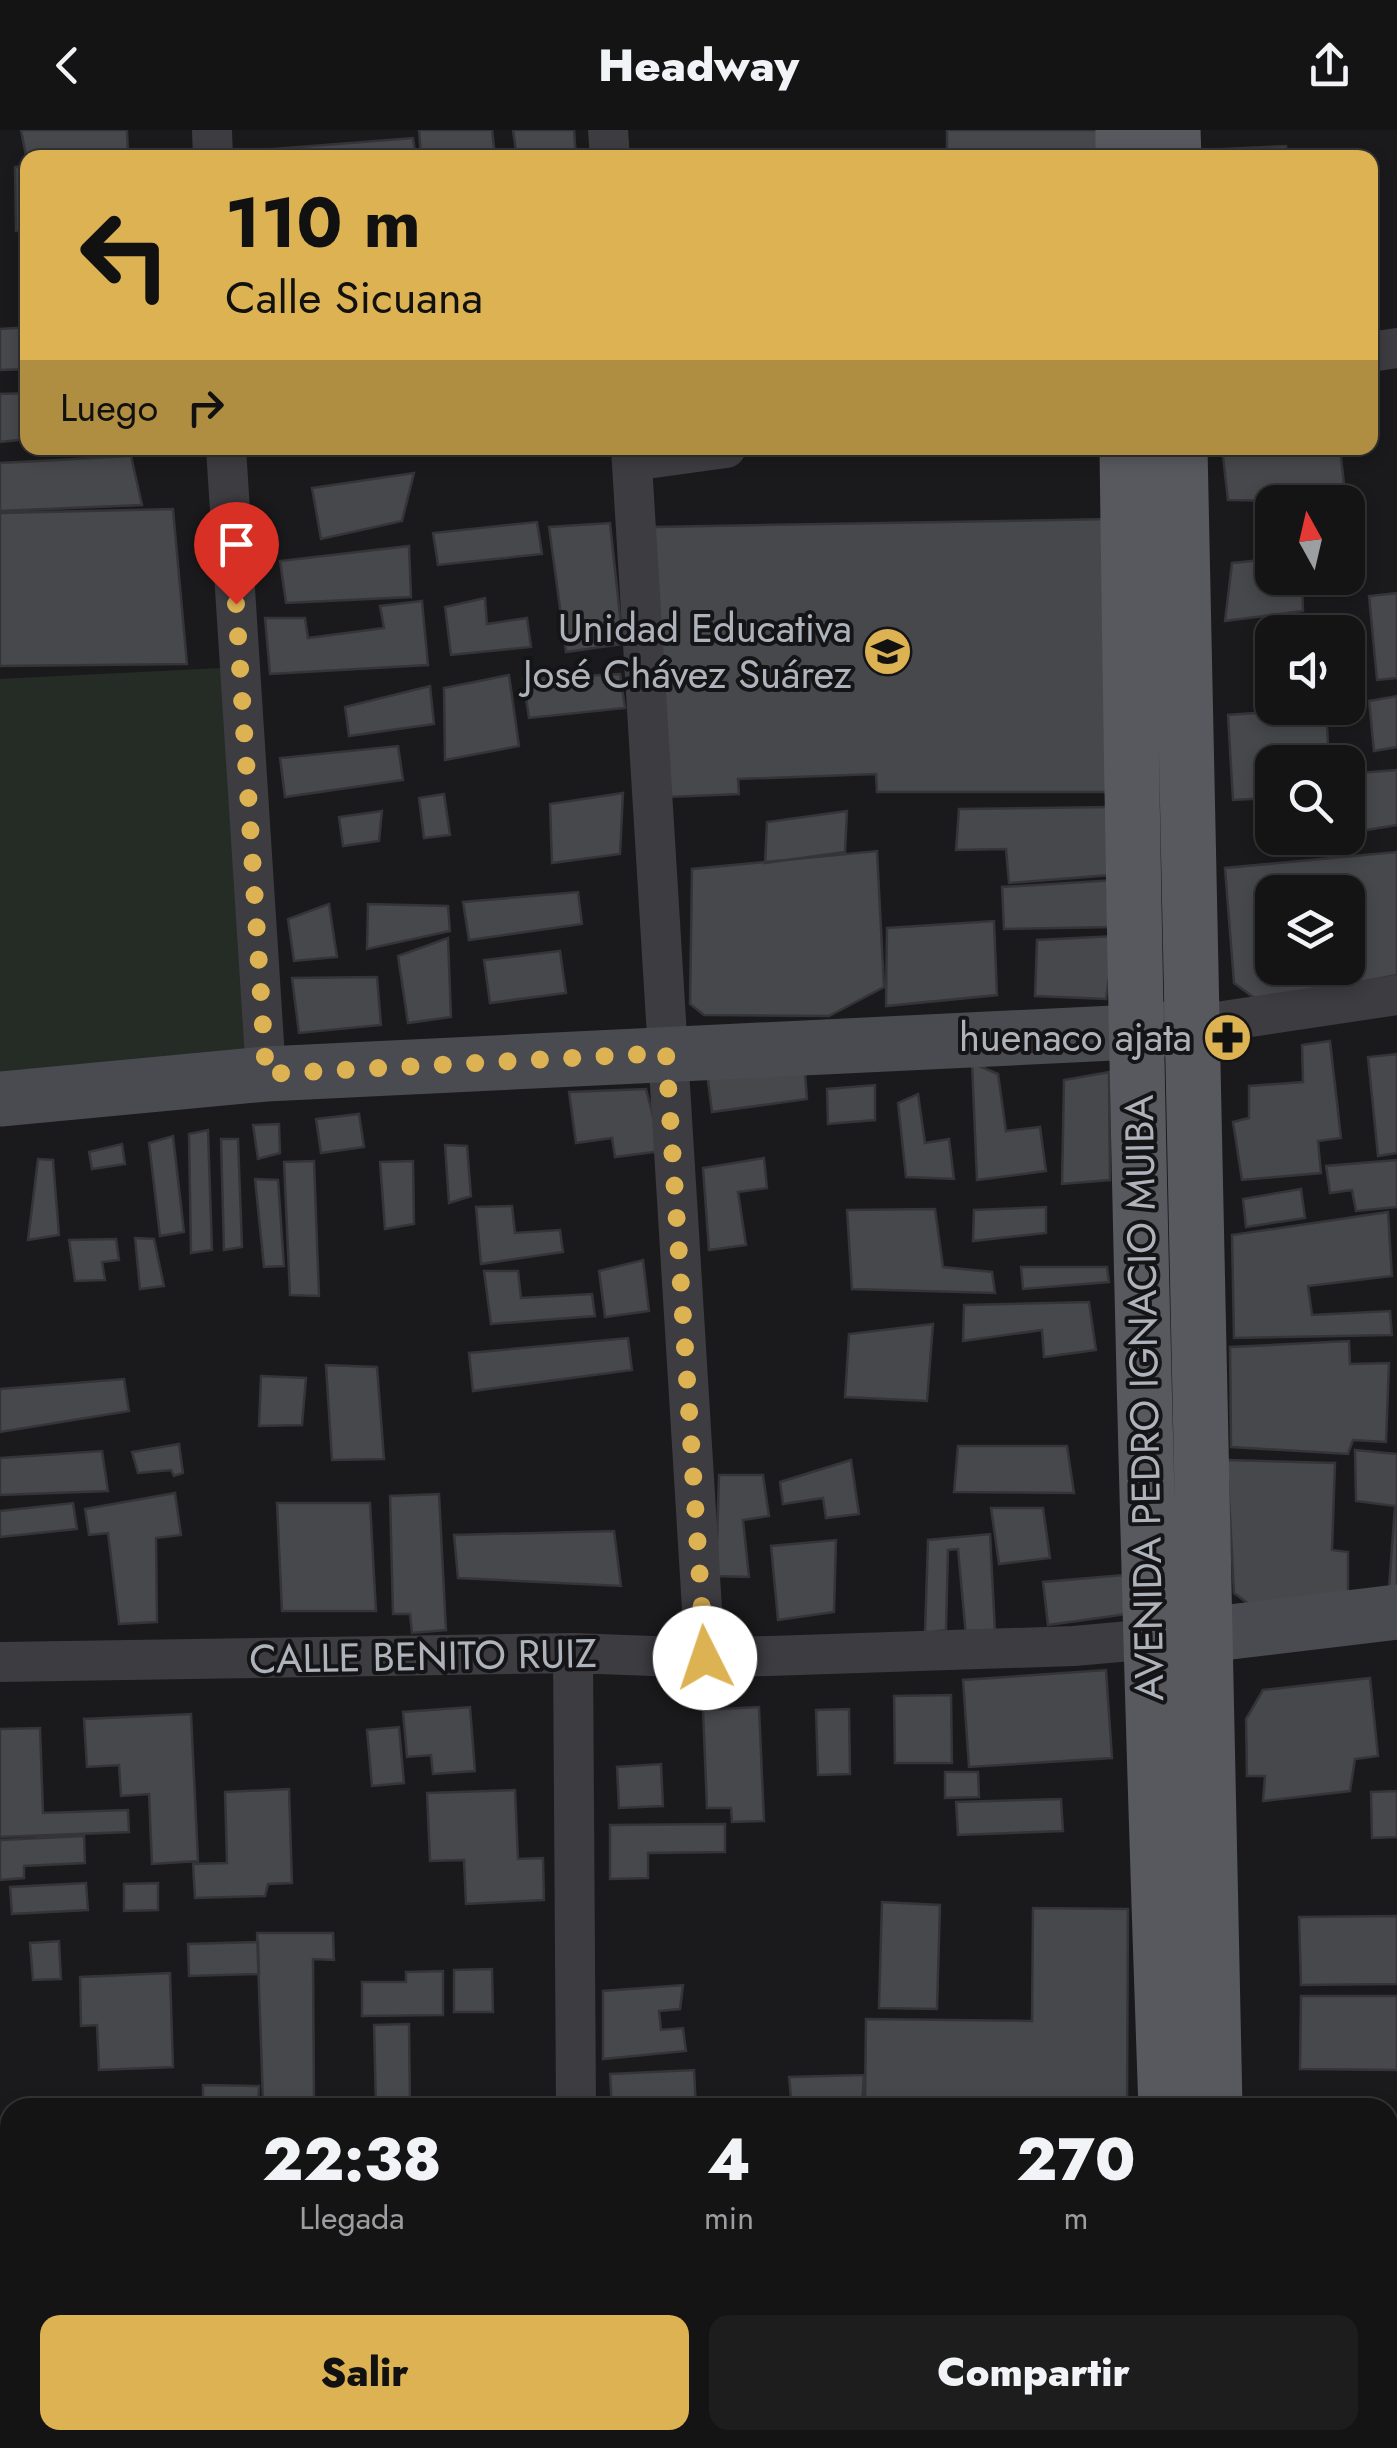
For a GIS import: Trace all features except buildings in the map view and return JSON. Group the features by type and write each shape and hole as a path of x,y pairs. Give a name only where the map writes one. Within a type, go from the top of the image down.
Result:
{"main road":[{"name":"AVENIDA PEDRO IGNACIO MUIBA","path":"1127,455 1134,1032 1149,1640 1166,2098"},
{"name":"AVENIDA PEDRO IGNACIO MUIBA","path":"1180,455 1215,2098"},
{"path":"0,1099 266,1074 1134,1032 1190,1026"},
{"path":"1204,1635 1397,1612"}],"street":[{"path":"226,455 266,1074"},
{"path":"632,455 705,1658"},
{"path":"1190,1026 1397,995"},
{"name":"CALLE BENITO RUIZ","path":"0,1662 573,1652 705,1658 1074,1646 1204,1635"},
{"path":"573,1652 576,2098"}],"shaded area":[{"path":"222,668 245,1051 0,1074 0,679"}],"place":[{"name":"Unidad Educativa José Chávez Suárez","path":"887,651"},
{"name":"huenaco ajata","path":"1227,1037"}],"route":[{"path":"236,604 266,1074 666,1053 705,1658"}]}
